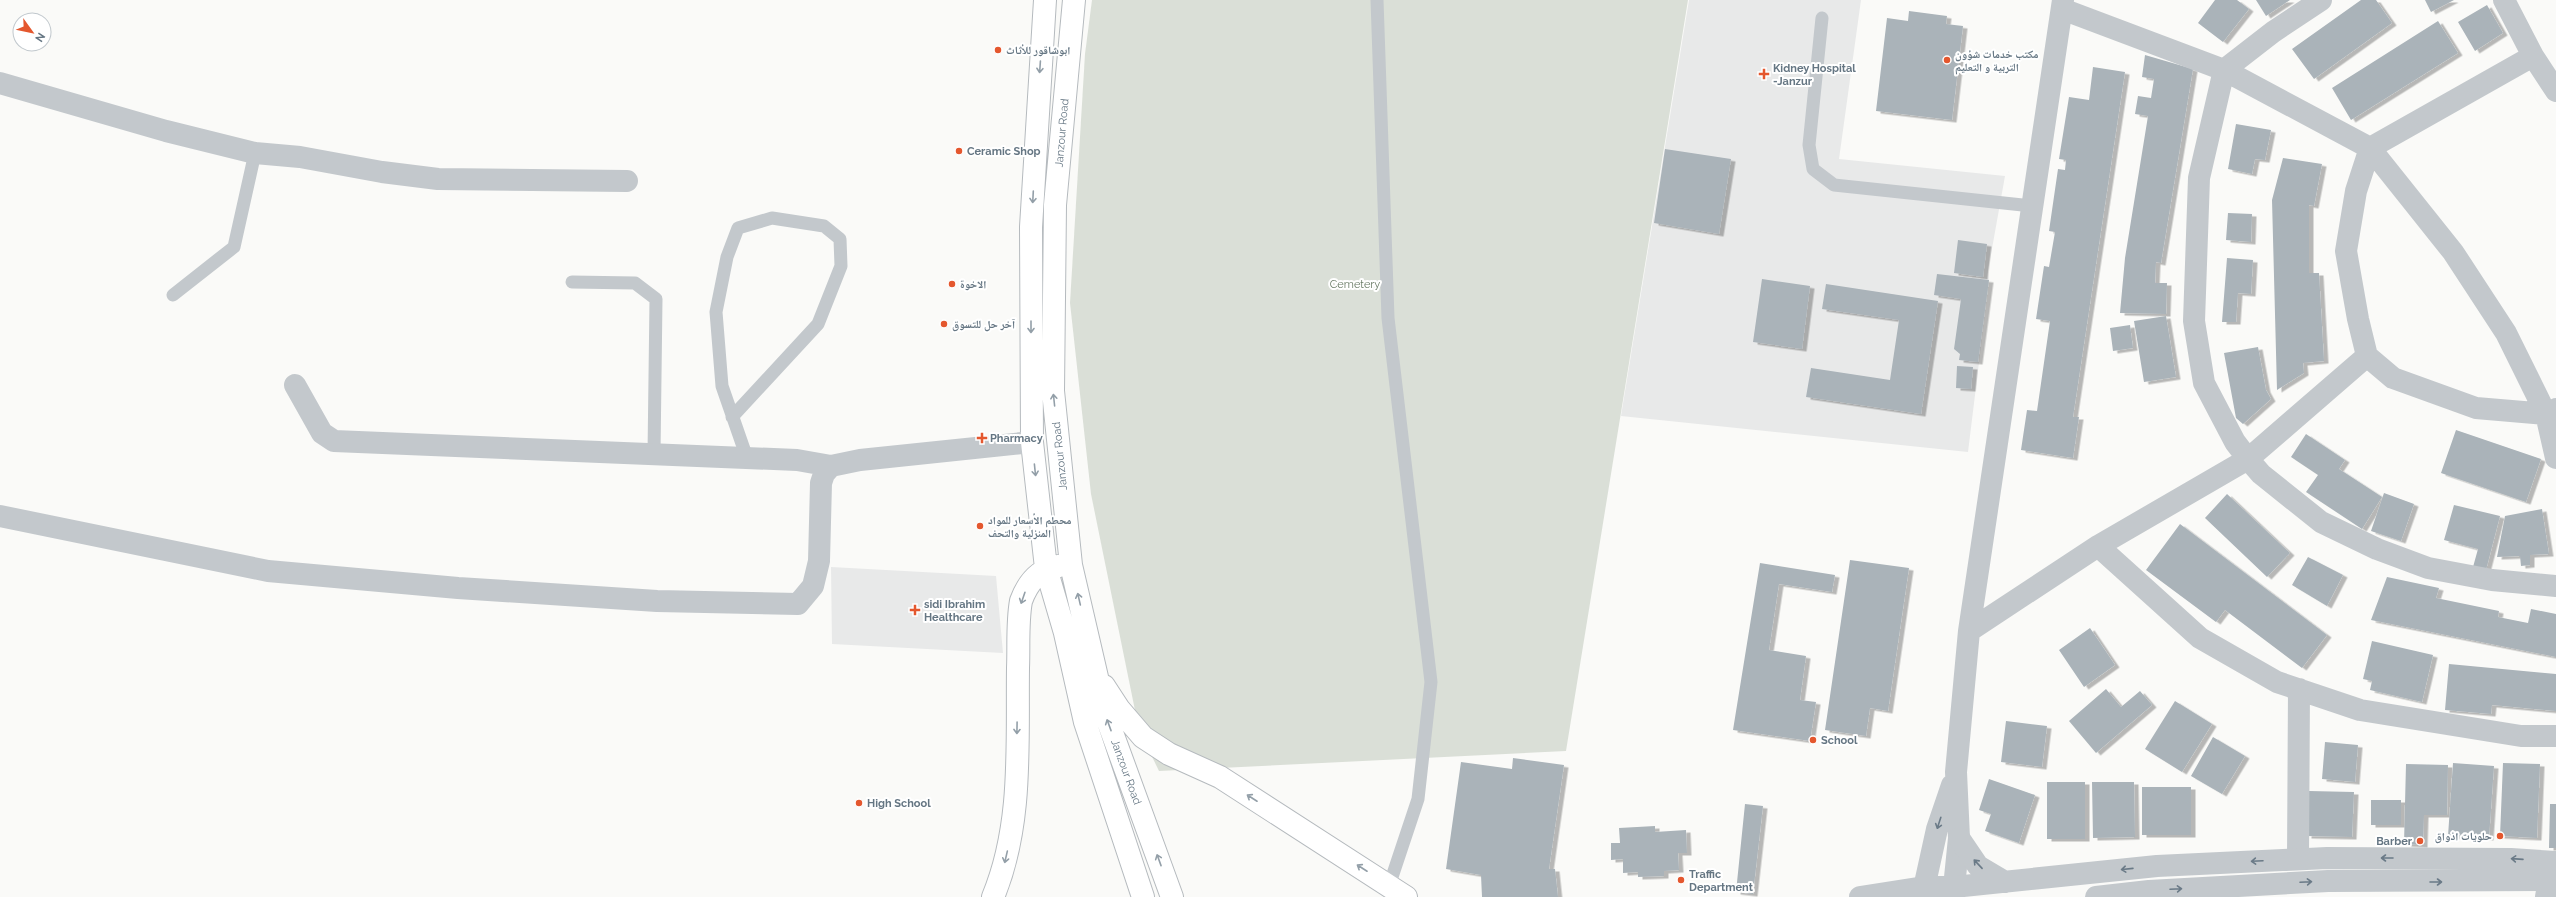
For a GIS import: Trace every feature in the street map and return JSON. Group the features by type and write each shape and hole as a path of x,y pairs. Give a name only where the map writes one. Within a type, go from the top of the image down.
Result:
{"main road":[{"name":"Janzour Road","path":"1045,0 1031,227 1032,442 1046,568 1065,633 1085,722 1144,897"},
{"name":"Janzour Road","path":"1074,0 1055,205 1053,391 1071,565 1106,716 1172,897"},
{"path":"993,897 1003,872 1012,834 1016,797 1020,610 1028,586 1046,568 1071,565"},
{"path":"1097,673 1119,709 1143,737 1169,754 1220,777 1398,892"}],"street":[{"path":"2321,0 2273,32 2224,70 2200,178 2194,321 2204,383 2235,442 2260,474 2321,522 2377,549 2428,568 2492,580 2556,586"},
{"path":"2504,0 2533,56 2556,90"},
{"path":"1954,892 1959,838 1956,772 1969,631 2062,4 2224,70 2370,148 2453,252 2506,333 2551,412 2556,458"},
{"path":"2533,56 2370,148 2356,190 2346,251 2358,319 2368,356 2393,378 2476,408 2551,412"},
{"path":"0,83 166,130 255,153 300,157 382,172 438,179 627,181"},
{"path":"1969,631 2098,546 2248,459 2368,356"},
{"path":"295,385 322,433 334,441 797,460 832,466 860,460 1032,442"},
{"path":"0,516 268,571 458,588 610,598 798,604 813,586 819,561 821,483 824,474 832,466"},
{"path":"2098,546 2200,638 2277,682 2360,710 2522,736 2556,736"},
{"path":"2298,859 2299,689"},
{"path":"1923,892 1937,829 1956,772"},
{"path":"1959,838 1978,866 2005,882"},
{"path":"1860,897 1923,892 1954,892 2005,882 2157,866 2298,859 2503,859 2552,880"},
{"path":"2096,897 2149,891 2328,881 2474,882 2552,880"}],"lane":[{"path":"1377,0 1388,318 1431,682 1418,799 1398,892"},
{"path":"1822,18 1809,145 1813,169 1834,185 2032,206"},
{"path":"173,295 234,247 255,153"},
{"path":"732,417 818,324 842,266 840,238 824,226 772,218 738,228 727,257 716,312 722,386 732,417 747,458"},
{"path":"572,282 635,283 656,300 654,454"}],"shaded area":[{"path":"1689,0 1861,0 1839,159 2005,176 1988,271 1989,281 1968,452 1621,416"},
{"name":"sidi Ibrahim Healthcare","path":"831,567 996,576 1003,653 832,644"}],"green space":[{"name":"Cemetery","path":"1092,0 1688,0 1566,751 1159,771 1139,730 1091,494 1070,303 1085,54"}],"building":[{"path":"2215,0 2237,0 2249,9 2223,42 2198,23"},
{"path":"2256,0 2290,0 2266,16"},
{"path":"2361,0 2376,0 2392,23 2314,79 2292,49"},
{"path":"2425,0 2454,0 2431,12"},
{"path":"2487,5 2503,33 2475,51 2458,22"},
{"path":"1909,11 1947,16 1946,24 1963,26 1952,120 1876,111 1887,18 1908,21"},
{"path":"2438,21 2458,53 2351,120 2332,88"},
{"path":"2145,55 2193,69 2161,263 2156,262 2155,283 2167,283 2166,314 2120,313 2125,258 2148,116 2135,114 2138,96 2151,98 2154,79 2142,77"},
{"path":"2093,67 2125,72 2073,417 2079,417 2073,458 2021,450 2027,410 2037,411 2050,321 2036,319 2044,266 2049,267 2055,232 2049,231 2058,169 2065,170 2066,160 2059,159 2069,97 2089,100"},
{"path":"2236,124 2271,130 2265,160 2255,159 2252,174 2228,169"},
{"path":"1665,149 1731,159 1719,234 1654,223"},
{"path":"2283,158 2322,164 2314,206 2309,205 2309,273 2319,273 2324,361 2303,363 2304,373 2277,390 2272,200"},
{"path":"2228,213 2252,214 2251,242 2226,240"},
{"path":"1958,240 1987,244 1983,277 1954,273"},
{"path":"2227,258 2253,260 2251,294 2238,293 2236,322 2222,322"},
{"path":"1937,274 1989,280 1978,362 1959,360 1960,354 1954,349 1961,299 1934,295"},
{"path":"1762,279 1810,286 1802,349 1753,342"},
{"path":"1826,284 1938,301 1921,414 1806,397 1811,368 1890,380 1899,320 1822,309"},
{"path":"2166,316 2176,377 2144,382 2134,321"},
{"path":"2130,325 2133,348 2113,351 2110,328"},
{"path":"2258,347 2266,390 2271,399 2243,424 2236,418 2224,353"},
{"path":"1957,366 1973,367 1971,389 1956,388"},
{"path":"2456,430 2541,459 2526,502 2441,473"},
{"path":"2306,434 2345,460 2339,469 2382,497 2362,529 2306,492 2318,475 2291,457"},
{"path":"2384,493 2414,504 2401,541 2371,531"},
{"path":"2227,494 2290,553 2267,577 2205,518"},
{"path":"2454,505 2500,516 2486,570 2473,567 2478,549 2444,540"},
{"path":"2542,509 2549,554 2530,555 2530,565 2521,566 2520,556 2497,557 2505,516"},
{"path":"2180,524 2327,635 2302,668 2225,610 2216,622 2146,570"},
{"path":"2308,557 2343,575 2327,606 2292,585"},
{"path":"1850,560 1909,568 1888,711 1870,708 1866,736 1825,730"},
{"path":"1760,563 1835,575 1832,592 1779,584 1769,650 1806,656 1800,700 1816,702 1810,741 1733,730"},
{"path":"2387,577 2439,588 2436,598 2499,611 2498,617 2528,623 2531,609 2556,614 2556,657 2371,620"},
{"path":"2090,628 2115,665 2084,687 2059,650"},
{"path":"2372,641 2433,655 2422,702 2370,690 2372,681 2363,679"},
{"path":"2449,664 2556,674 2556,711 2492,705 2491,714 2445,710"},
{"path":"2106,689 2121,707 2140,691 2152,705 2096,753 2069,721"},
{"path":"2175,701 2212,724 2182,772 2145,749"},
{"path":"2006,721 2047,726 2042,767 2001,762"},
{"path":"2213,737 2245,756 2222,794 2191,776"},
{"path":"2325,742 2358,745 2355,782 2322,779"},
{"path":"1513,758 1564,765 1549,869 1555,869 1558,897 1482,897 1481,875 1446,869 1461,762 1512,769"},
{"path":"2453,763 2494,766 2489,838 2448,836"},
{"path":"2503,763 2540,764 2537,838 2500,836"},
{"path":"2406,764 2448,765 2447,815 2424,815 2423,845 2404,844"},
{"path":"1989,779 2035,795 2019,843 1985,831 1991,814 1979,810"},
{"path":"2047,782 2085,782 2085,839 2047,839"},
{"path":"2092,782 2134,782 2135,837 2093,838"},
{"path":"2142,787 2191,787 2191,835 2142,835"},
{"path":"2309,791 2354,792 2352,837 2307,836"},
{"path":"2371,800 2401,800 2401,825 2371,825"},
{"path":"1745,804 1763,806 1753,894 1736,892"},
{"path":"2550,804 2556,804 2556,848 2549,848"},
{"path":"1655,826 1655,832 1686,830 1687,853 1678,853 1679,870 1664,871 1664,876 1638,877 1638,872 1623,873 1623,859 1611,860 1611,843 1620,843 1619,828"}],"place":[{"name":"ابوشاقور للأثاث","path":"998,50"},
{"name":"مكتب خدمات شؤون التربية و التعليم","path":"1947,60"},
{"name":"Kidney Hospital -Janzur","path":"1764,74"},
{"name":"Ceramic Shop","path":"959,151"},
{"name":"الاخوة","path":"952,284"},
{"name":"آخر حل للتسوق","path":"944,324"},
{"name":"Pharmacy","path":"982,438"},
{"name":"محطم الأسعار للمواد المنزلية والتحف","path":"980,526"},
{"name":"sidi Ibrahim Healthcare","path":"915,610"},
{"name":"School","path":"1813,740"},
{"name":"High School","path":"859,803"},
{"name":"حلويات اذواق","path":"2500,836"},
{"name":"Barber","path":"2420,841"},
{"name":"Traffic Department","path":"1681,880"}]}
